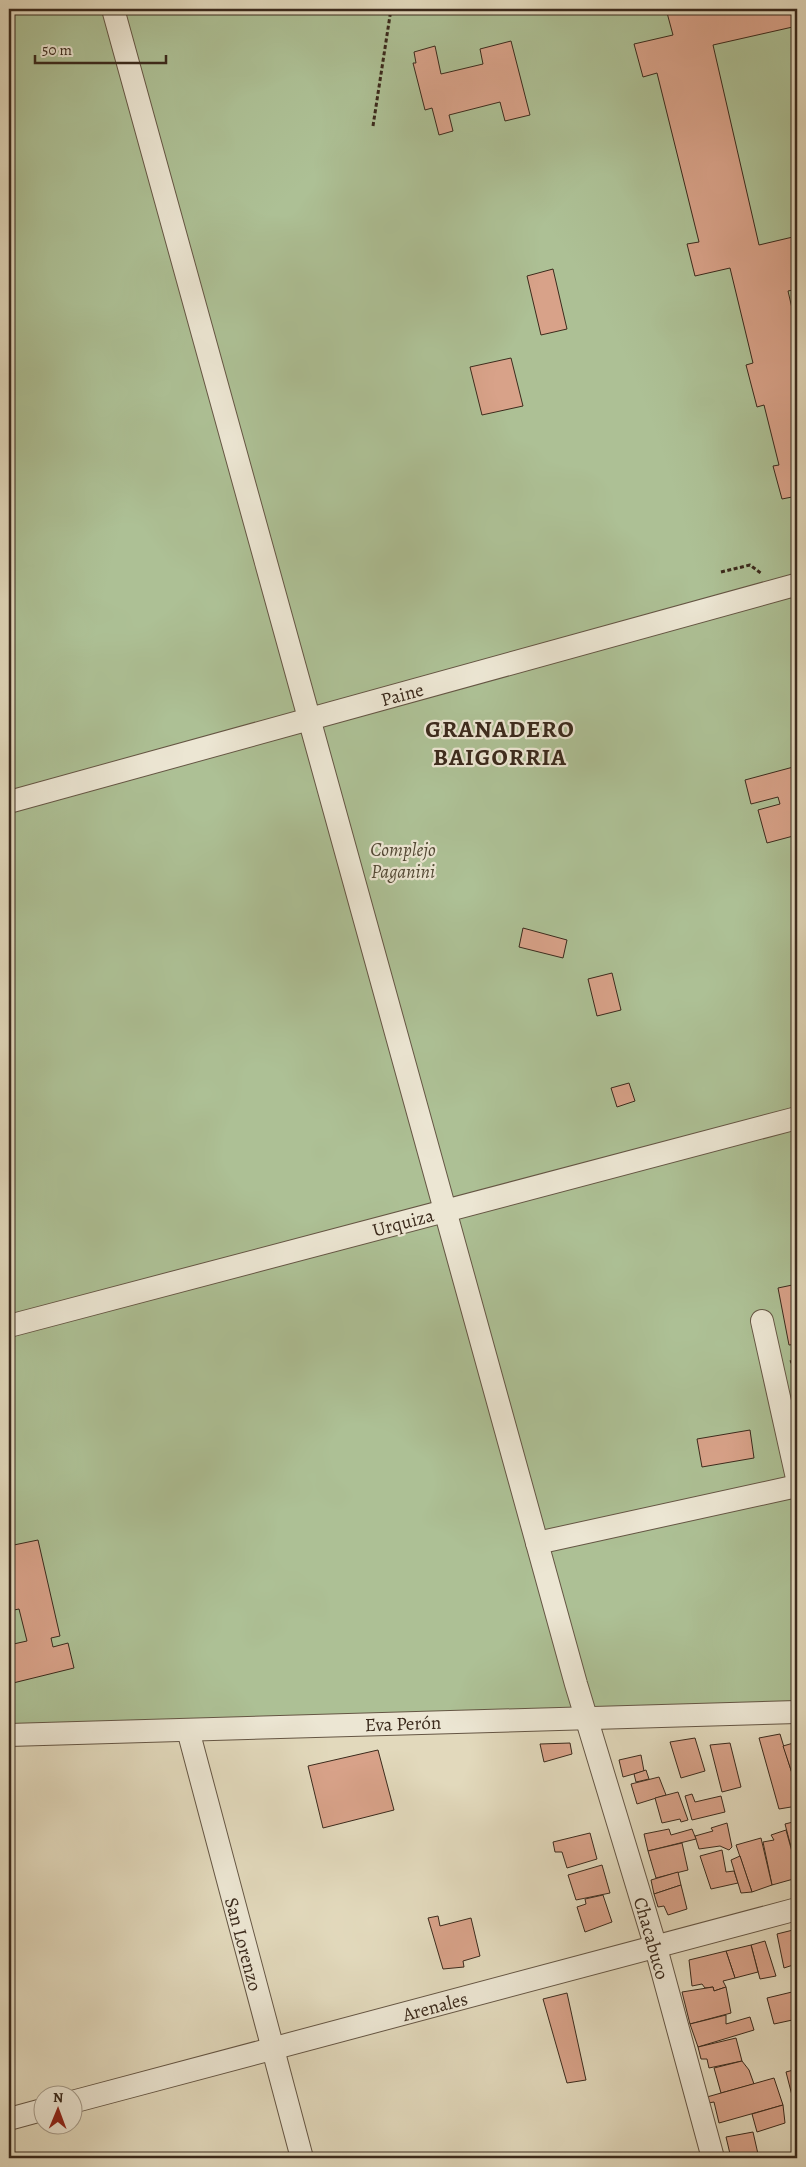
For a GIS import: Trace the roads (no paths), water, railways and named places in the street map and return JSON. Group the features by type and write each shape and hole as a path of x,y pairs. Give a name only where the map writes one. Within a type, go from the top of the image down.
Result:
{"street":[{"name":"Chacabuco","path":"114,9 585,1718 656,1948 713,2158"},
{"name":"Paine","path":"9,802 795,586"},
{"name":"Urquiza","path":"9,1326 797,1118"},
{"path":"762,1321 797,1478"},
{"path":"537,1543 797,1486"},
{"name":"Eva Perón","path":"9,1735 797,1712"},
{"name":"San Lorenzo","path":"188,1730 302,2158"},
{"name":"Arenales","path":"82,2099 797,1909"},
{"path":"9,2119 32,2113"}],"district":[{"name":"GRANADERO BAIGORRIA","path":"500,743"}],"park label":[{"name":"Complejo Paganini","path":"403,860"}]}
